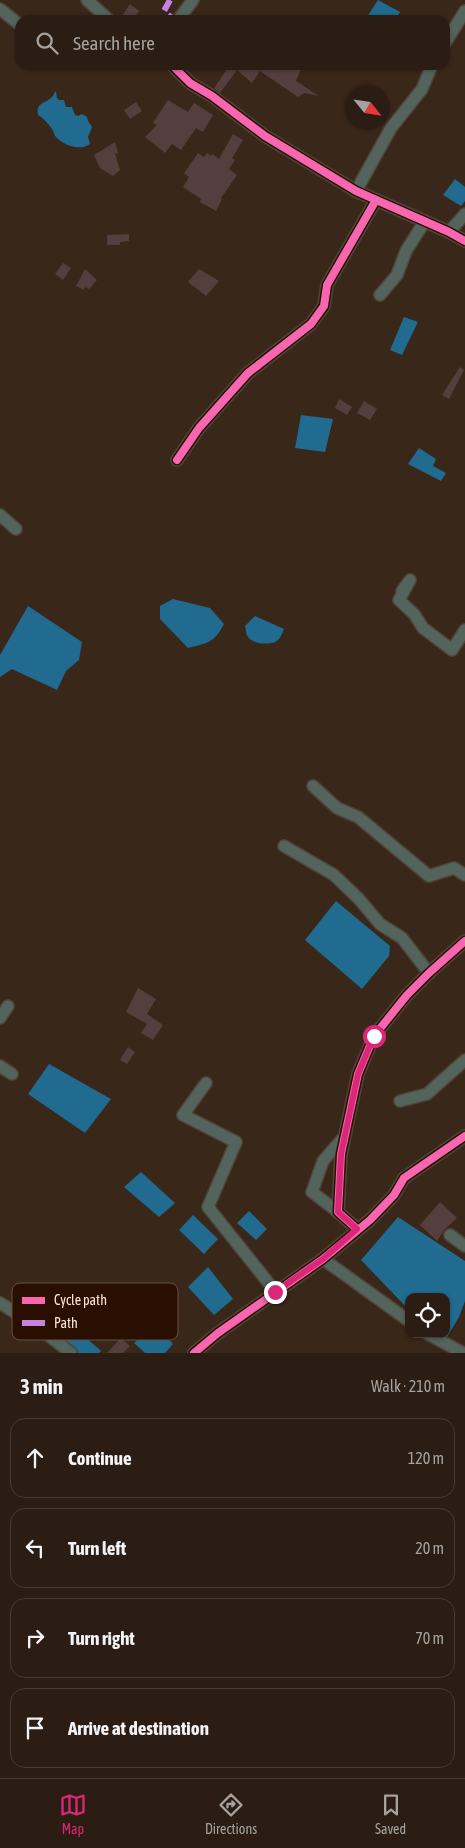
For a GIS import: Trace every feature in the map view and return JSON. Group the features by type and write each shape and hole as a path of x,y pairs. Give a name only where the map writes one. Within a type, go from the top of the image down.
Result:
{"street":[{"path":"87,0 104,15"},
{"path":"182,15 193,0"},
{"path":"0,9 15,21"},
{"path":"450,35 465,11"},
{"path":"177,70 190,83 212,96 265,136 356,191 449,232 465,241"},
{"path":"356,191 391,128 422,89 430,70"},
{"path":"177,460 200,428 248,373 311,324 324,306 327,285 376,200"},
{"path":"449,232 465,214"},
{"path":"380,295 397,275 406,250 425,221"},
{"path":"0,515 16,529"},
{"path":"402,591 410,580 399,600 414,614 423,628 452,650 465,630"},
{"path":"313,786 337,808 358,817 429,876 454,868 465,875"},
{"path":"284,846 334,875 359,899 380,924 402,938 429,973"},
{"path":"338,1212 341,1154 358,1074 374,1036 407,995 465,941"},
{"path":"0,1018 8,1006"},
{"path":"400,1101 427,1094 465,1060"},
{"path":"0,1066 12,1074"},
{"path":"206,1083 183,1115 236,1142 208,1207 275,1292"},
{"path":"345,1135 323,1161 312,1192 357,1229"},
{"path":"194,1353 218,1333 323,1259 370,1220 394,1195 404,1178 465,1136"},
{"path":"450,1235 465,1246"},
{"path":"323,1259 405,1318"},
{"path":"0,1303 12,1311"},
{"path":"435,1338 462,1353"},
{"path":"54,1340 71,1353"}],"water":[{"path":"378,0 400,12 398,15 368,15"},
{"path":"56,91 57,98 64,100 66,107 72,107 75,115 82,114 87,117 92,127 88,137 90,144 82,147 73,147 60,141 49,125 38,115 40,105 52,97"},
{"path":"455,179 465,187 465,201 461,206 443,195"},
{"path":"404,317 418,322 402,355 390,350"},
{"path":"301,415 333,419 325,452 295,448"},
{"path":"419,448 436,459 433,466 446,473 441,481 408,464"},
{"path":"173,599 210,608 224,624 217,635 206,643 188,648 160,619 160,606"},
{"path":"28,606 82,642 79,660 66,671 57,690 12,669 0,677 0,655"},
{"path":"255,616 284,629 281,637 275,642 265,644 250,639 246,633 245,626"},
{"path":"336,901 390,946 389,956 362,989 305,940"},
{"path":"49,1064 111,1099 85,1133 28,1094"},
{"path":"141,1172 175,1203 159,1217 124,1187"},
{"path":"249,1211 267,1229 256,1240 237,1223"},
{"path":"193,1215 218,1239 204,1254 179,1230"},
{"path":"398,1217 465,1261 465,1301 459,1317 450,1332 450,1293 405,1293 405,1306 361,1260"},
{"path":"208,1267 233,1299 214,1315 188,1287"},
{"path":"63,1340 89,1340 101,1351 99,1353 77,1353"},
{"path":"137,1340 169,1340 173,1344 165,1353 145,1353 134,1343"}],"building":[{"path":"130,4 139,11 136,15 122,15"},
{"path":"227,70 237,70 220,93 214,88"},
{"path":"237,70 301,70 296,81 319,96 304,93 298,97 260,71 252,83"},
{"path":"168,100 188,112 194,103 213,115 203,132 196,128 181,150 172,144 165,153 145,137 157,125 153,123"},
{"path":"136,102 142,111 130,119 124,110"},
{"path":"233,134 243,140 232,158 235,160 229,169 237,175 221,198 216,211 200,202 201,199 183,187 189,177 184,173 198,153 204,157 207,153 211,156 212,154 219,159"},
{"path":"115,142 118,153 115,154 120,170 113,176 100,168 94,155"},
{"path":"129,234 129,241 120,242 120,245 107,245 107,235"},
{"path":"63,263 71,268 63,280 55,274"},
{"path":"85,269 97,280 89,289 85,287 84,290 76,286"},
{"path":"199,269 219,281 206,296 188,282"},
{"path":"460,367 464,370 449,399 442,395"},
{"path":"339,399 352,407 347,415 335,408"},
{"path":"364,401 377,409 370,420 357,413"},
{"path":"138,988 156,999 147,1014 163,1025 153,1040 141,1033 147,1024 126,1012"},
{"path":"128,1047 135,1052 127,1064 120,1060"},
{"path":"440,1202 457,1218 444,1230 437,1241 420,1225"},
{"path":"119,1340 123,1340 130,1346 123,1353 107,1353"}],"marked path":[{"path":"168,15 164,11 170,0"}],"cycle path":[{"path":"177,70 190,83 212,96 265,136 356,191 449,232 465,241"},
{"path":"177,460 199,428 248,373 311,324 324,306 327,285 376,200"},
{"path":"357,1229 338,1212 341,1154 358,1074 374,1036 407,995 465,941"},
{"path":"194,1353 218,1333 323,1259 370,1220 394,1195 404,1178 465,1136"}],"route":[{"path":"275,1292 323,1259 357,1229 338,1212 341,1154 358,1074 374,1036"}]}
